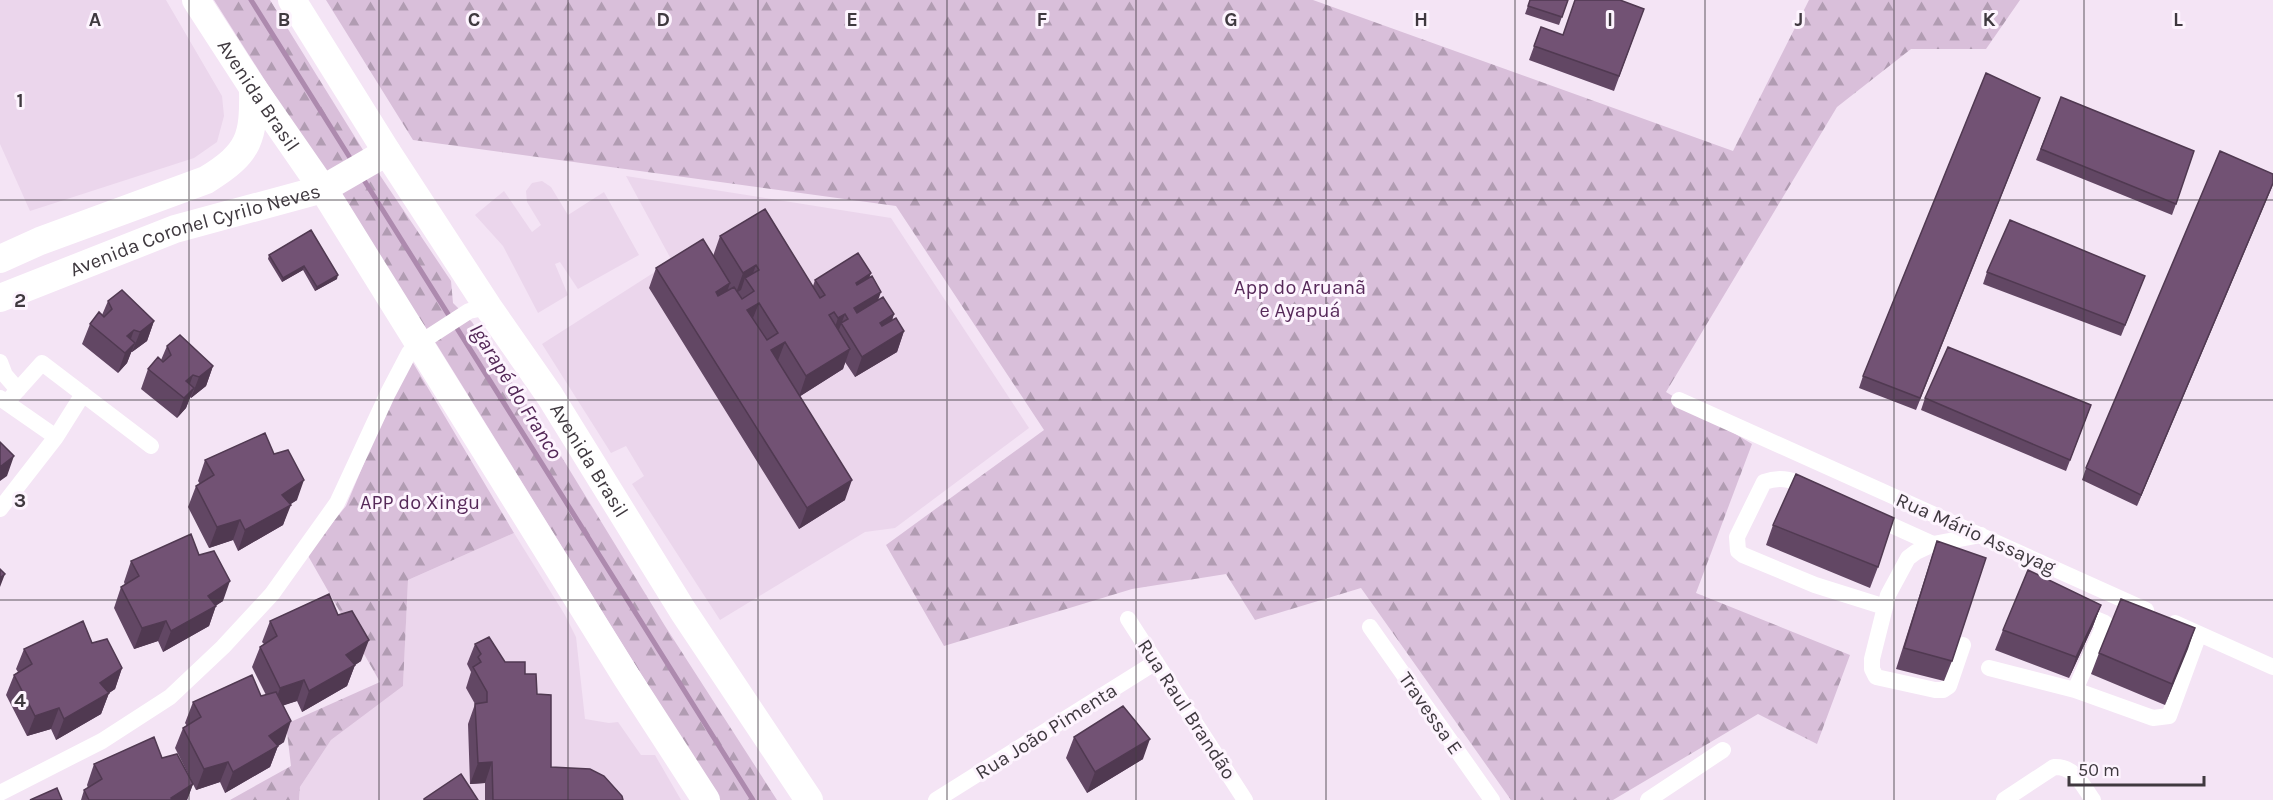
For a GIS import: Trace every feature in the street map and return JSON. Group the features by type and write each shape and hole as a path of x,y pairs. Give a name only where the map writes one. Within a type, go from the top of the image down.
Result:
{"highway":[{"name":"Avenida Brasil","path":"196,0 253,88 330,185 627,678 706,800"},
{"name":"Avenida Brasil","path":"292,0 376,159 478,309 550,396 683,611 809,800"},
{"name":"Avenida Coronel Cyrilo Neves","path":"0,258 206,180 228,166 241,153 250,135 254,118 253,88"},
{"name":"Avenida Coronel Cyrilo Neves","path":"0,298 175,229 330,185 376,159"}],"street":[{"path":"0,793 102,741 154,708 170,697 223,647 272,594 338,503 402,364 423,341 478,309"},
{"path":"0,362 4,375 18,390"},
{"path":"56,437 3,400 18,390 42,363 152,446"},
{"path":"0,509 56,437 83,394"},
{"name":"Rua Mário Assayag","path":"1679,400 2273,667"},
{"path":"1825,494 1792,480 1775,477 1764,482 1737,537 1738,551 1815,585 1885,607"},
{"path":"1857,509 1933,544"},
{"path":"1963,645 1949,686 1943,690 1876,677 1872,669 1872,659 1888,595 1908,558 1933,544 1981,536"},
{"path":"2075,690 2105,622 2083,614"},
{"name":"Rua Raul Brandão","path":"1128,619 1245,800"},
{"name":"Travessa E","path":"1370,627 1492,800"},
{"path":"1989,668 2075,690 2153,718 2169,716 2199,634"},
{"name":"Rua João Pimenta","path":"936,800 1156,662"},
{"path":"1648,800 1723,750"},
{"path":"2004,800 2054,767 2064,766 2074,773 2093,800"}],"shaded area":[{"path":"0,0 166,0 222,96 224,116 217,142 194,158 30,211 0,144"},
{"path":"626,176 891,218 1029,428 895,528 865,532 720,620 632,484 644,476 626,446 611,453 542,344 672,261"},
{"path":"542,181 551,187 568,215 604,192 639,255 578,289 560,262 555,264 568,295 538,313 503,246 475,215 504,191 532,232 541,225 527,202 526,191 532,183"},
{"path":"514,533 565,615 576,637 585,719 609,723 618,722 641,755 655,755 681,800 299,800 300,787 331,740 403,686 408,580"}],"green space":[{"path":"214,0 270,0 363,150 451,281 453,303 472,322 561,456 665,626 777,800 719,800 437,345 341,200"},
{"name":"App do Aruanã e Ayapuá","path":"326,0 1313,0 1733,151 1809,0 2020,0 1986,49 1911,49 1837,107 1666,392 1752,444 1696,593 1850,655 1817,744 1758,714 1613,800 1511,800 1361,588 1255,620 1226,574 1132,589 944,646 886,545 1044,430 896,206 413,140"},
{"name":"APP do Xingu","path":"409,356 514,533 408,580 403,686 331,740 300,787 299,800 230,800 291,766 286,724 380,682 307,554 346,506"}],"building":[{"path":"1530,0 1568,0 1562,17 1528,6"},
{"path":"1575,0 1620,0 1644,9 1619,76 1534,46 1541,27 1563,35"},
{"path":"1986,73 2040,98 1920,398 1863,376"},
{"path":"2061,97 2194,151 2176,204 2041,149"},
{"path":"2220,151 2273,174 2273,183 2141,495 2086,468"},
{"path":"765,209 820,298 825,295 815,280 858,253 871,273 856,283 857,285 872,276 881,292 854,308 857,313 883,297 894,314 880,323 882,326 896,318 904,331 862,357 841,323 848,319 845,314 838,318 834,312 829,315 850,349 806,376 785,342 771,350 852,480 807,508 656,268 703,239 730,283 716,292 718,296 734,287 742,299 754,291 745,278 759,270 756,265 743,273 720,236","holes":["759,303 778,333 767,340 747,310"]},
{"path":"2010,220 2145,276 2125,325 1987,272"},
{"path":"311,230 338,275 317,287 304,266 283,278 269,255"},
{"path":"122,290 154,321 140,332 134,330 127,336 135,343 125,353 90,324 99,312 104,317 112,309 108,301"},
{"path":"180,335 213,366 199,377 193,375 186,381 194,388 184,398 148,369 158,357 163,362 171,355 167,346"},
{"path":"1948,347 2091,405 2070,460 1925,398"},
{"path":"265,433 274,454 288,450 304,480 282,495 291,505 245,530 240,520 217,527 196,486 214,475 205,460"},
{"path":"0,442 14,456 0,467"},
{"path":"1796,474 1894,518 1878,567 1773,525"},
{"path":"191,534 199,555 214,551 230,581 208,596 216,606 171,631 166,621 142,628 121,587 139,576 131,561"},
{"path":"1937,541 1986,558 1952,661 1904,648"},
{"path":"2028,570 2101,605 2076,657 2003,630"},
{"path":"329,594 338,615 352,611 369,640 346,655 355,665 309,691 304,680 280,688 260,647 277,636 270,621"},
{"path":"2121,599 2195,628 2172,684 2099,653"},
{"path":"83,621 92,643 107,639 122,668 100,683 109,693 64,719 59,708 35,716 14,675 32,664 24,649"},
{"path":"489,637 505,662 525,662 525,674 536,674 537,694 551,695 551,767 590,769 604,776 623,800 493,800 492,762 478,763 475,704 487,702 487,692 473,667 481,662 478,657 481,654 475,644"},
{"path":"252,675 261,696 276,692 291,721 269,736 278,746 233,772 228,762 204,769 183,728 201,717 193,702"},
{"path":"1123,706 1150,739 1095,772 1074,737"},
{"path":"154,737 162,758 177,754 193,784 171,798 172,800 89,800 84,790 102,779 94,764"},
{"path":"461,774 478,800 424,800 424,799"},
{"path":"57,788 62,800 30,800"}],"waterway":[{"name":"Igarapé do Franco","path":"251,0 352,161"},
{"name":"Igarapé do Franco","path":"362,177 753,800"}]}
